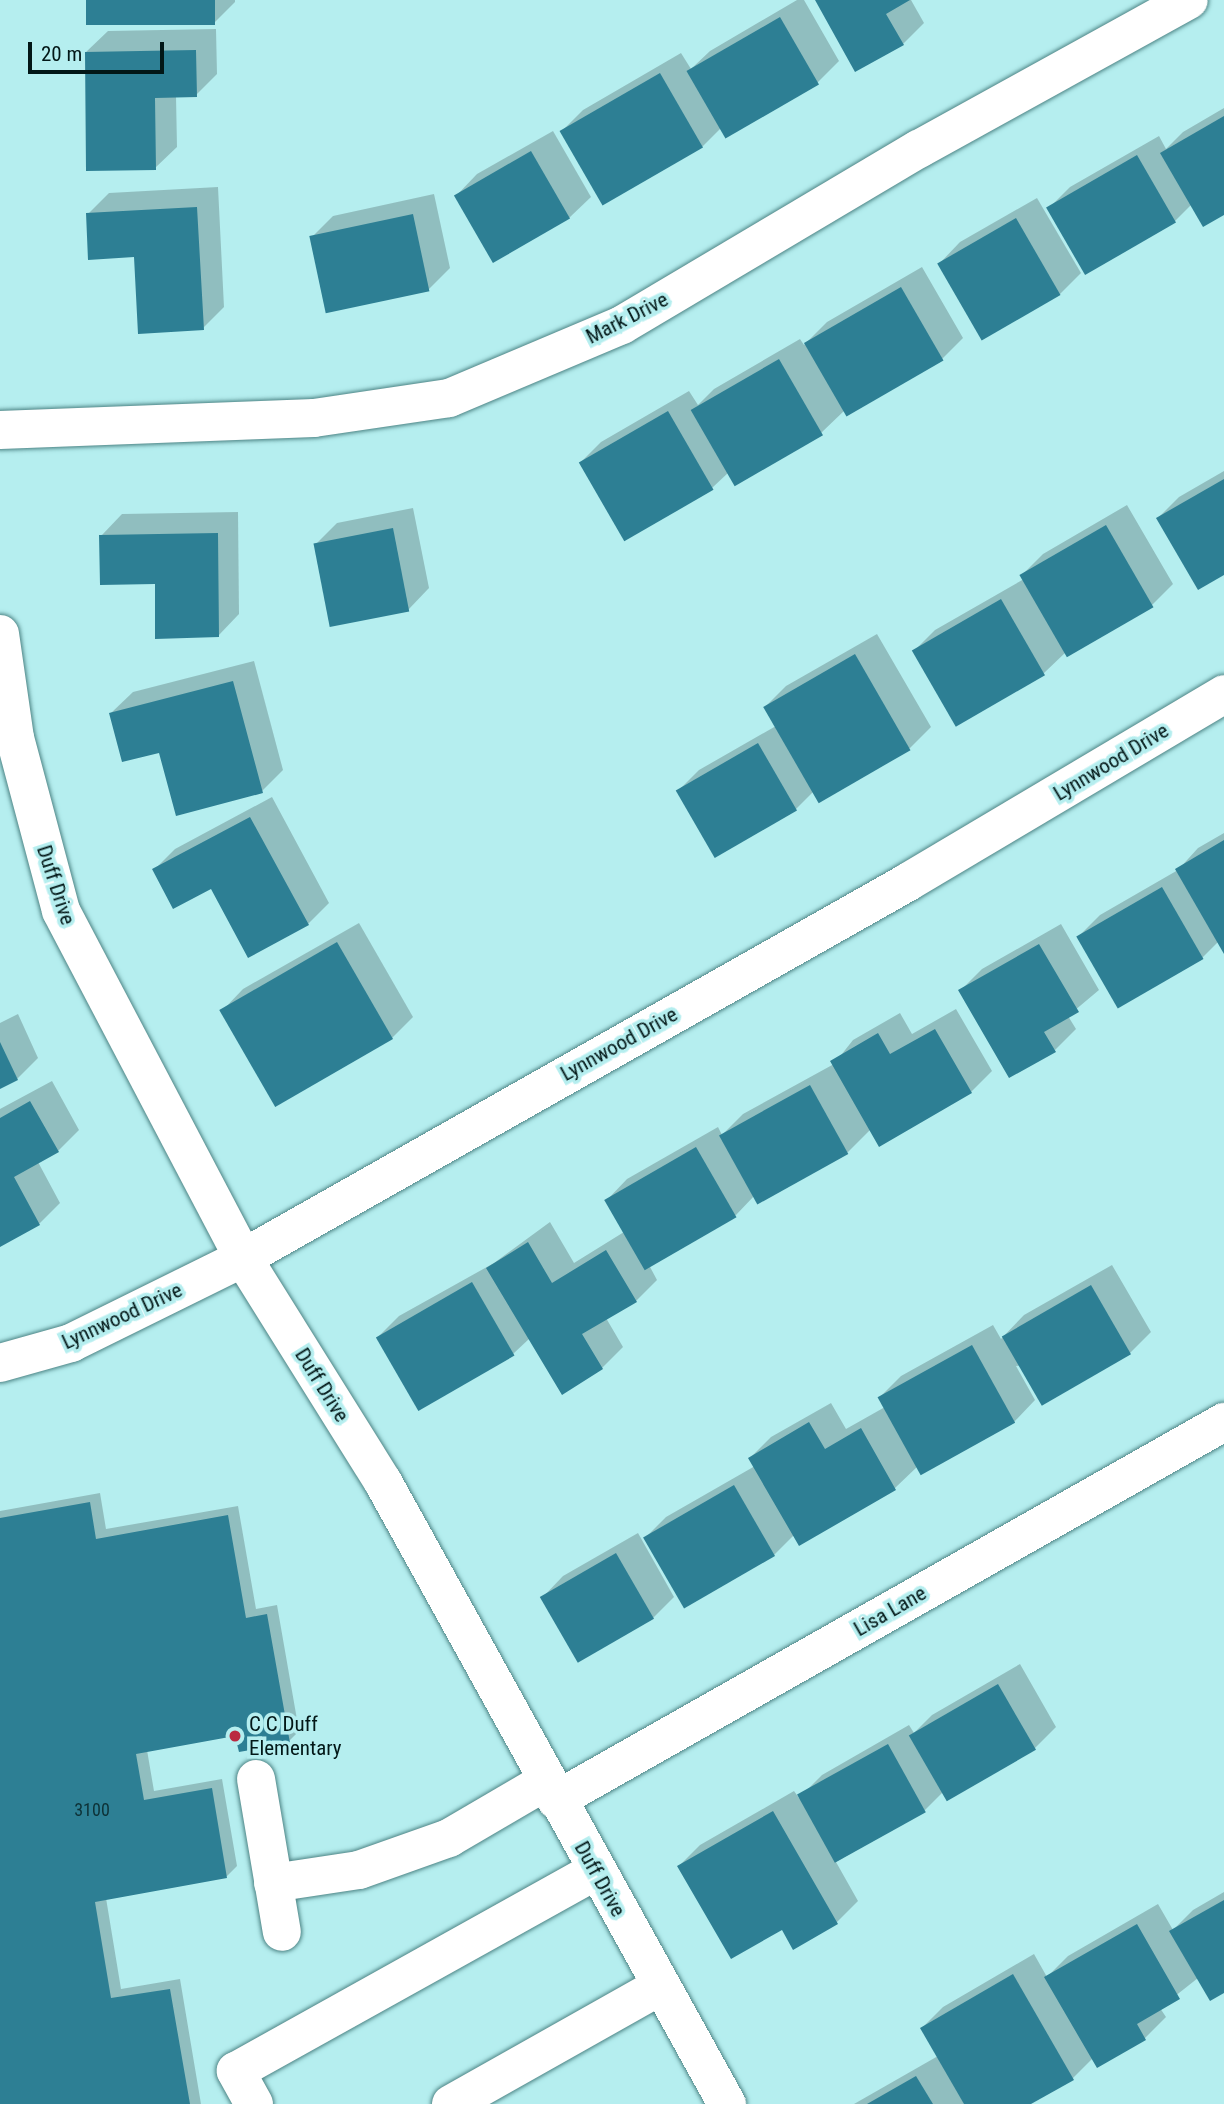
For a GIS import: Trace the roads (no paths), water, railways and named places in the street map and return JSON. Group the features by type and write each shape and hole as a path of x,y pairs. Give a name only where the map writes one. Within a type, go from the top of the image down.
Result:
{"street":[{"name":"Mark Drive","path":"0,430 314,418 449,398 622,325 919,149 1189,0"},
{"name":"Duff Drive","path":"0,634 15,738 61,911 243,1258 383,1482 595,1871 727,2104"},
{"name":"Lynnwood Drive","path":"0,1363 71,1343 243,1258 908,882 1224,694"},
{"name":"Lisa Lane","path":"273,1883 359,1870 436,1843 551,1791 1224,1422"},
{"path":"256,1779 282,1932"},
{"path":"254,2104 236,2071 595,1871"},
{"path":"451,2104 660,1986"}],"place":[{"name":"C C Duff Elementary","path":"235,1736"}]}
